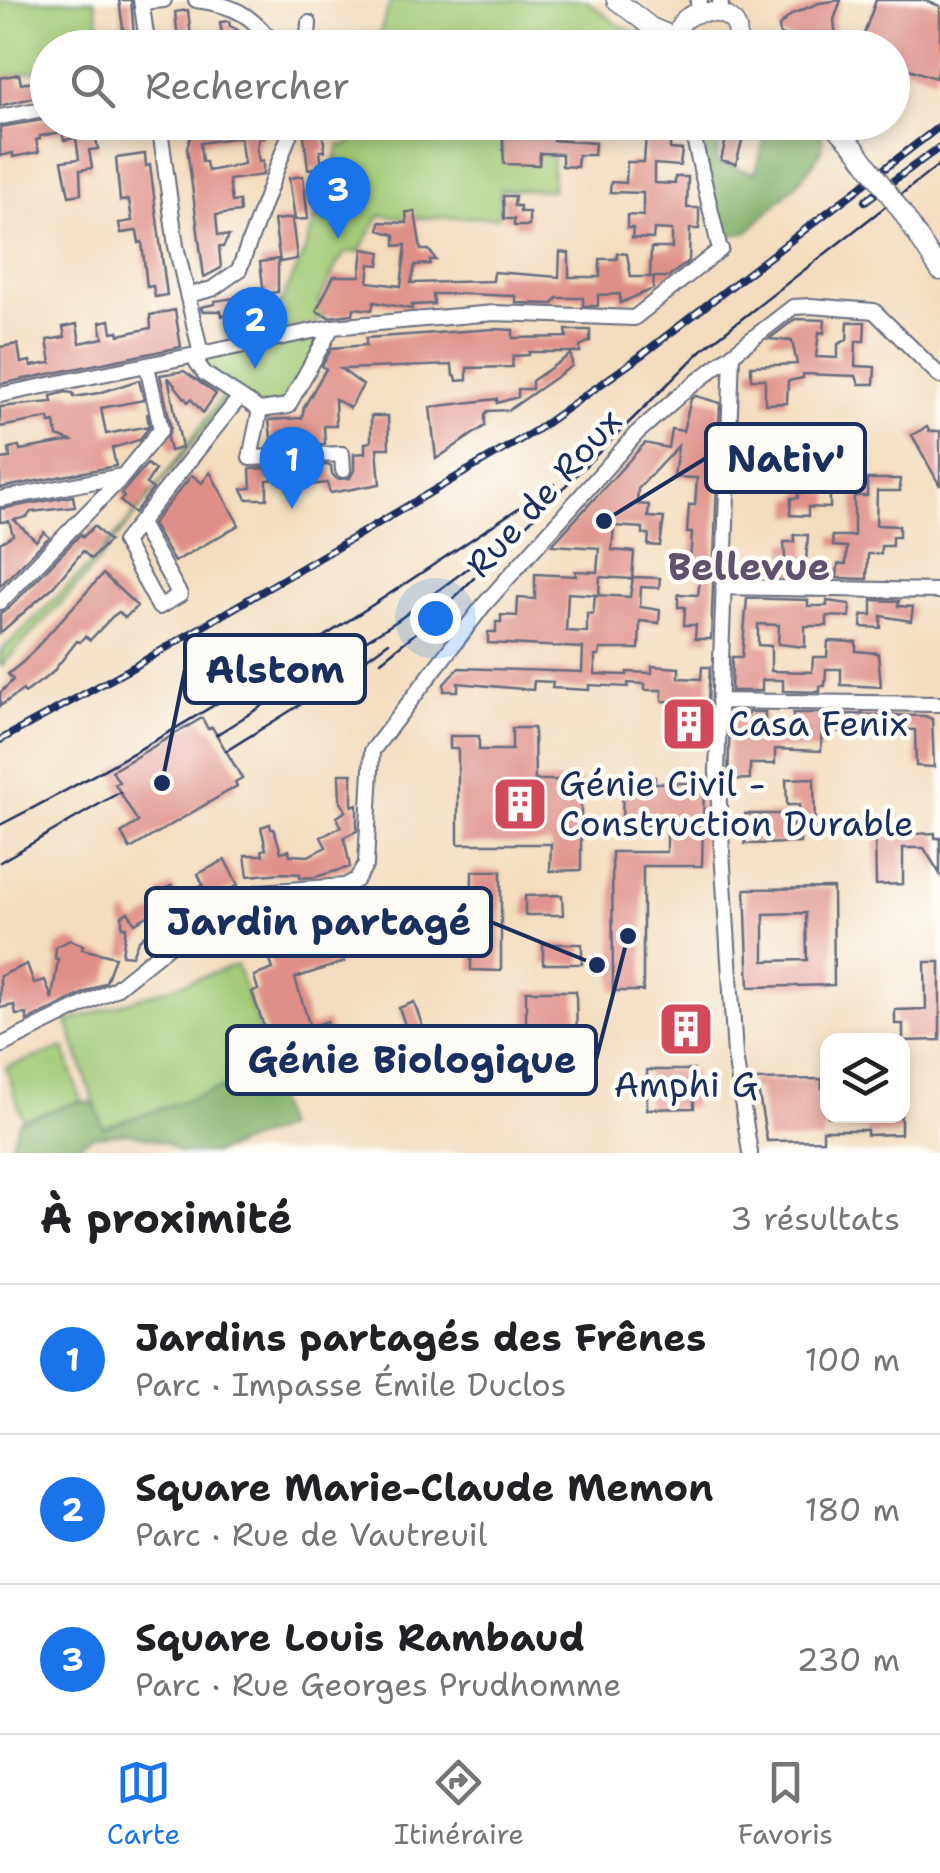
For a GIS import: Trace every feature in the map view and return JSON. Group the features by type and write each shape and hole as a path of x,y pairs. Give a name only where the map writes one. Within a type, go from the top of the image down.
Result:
{"main road":[{"path":"616,0 636,17 667,30"},
{"path":"682,30 687,10 699,2 710,2 721,3 736,20 737,30"},
{"path":"848,140 940,271"}],"street":[{"path":"146,30 142,1 164,0"},
{"path":"196,0 246,14 263,30"},
{"path":"308,23 308,30"},
{"path":"0,117 30,111"},
{"path":"161,140 176,246 205,374 260,410 288,406 331,329"},
{"path":"188,296 212,289 239,270 287,140"},
{"path":"0,395 331,329 494,313 634,318 720,250 694,140"},
{"name":"Rue de Roux","path":"0,1046 115,989 197,924 227,906 259,892 345,886 356,880 366,864 372,751 483,606 637,433 680,394 793,307 874,310 940,376"},
{"path":"732,354 717,772 735,1056 750,1153"},
{"path":"0,602 123,476 161,429 147,366"},
{"path":"140,524 180,595 160,607 124,542 240,397"},
{"path":"260,410 250,458 342,454 343,470"},
{"path":"0,499 123,476"},
{"path":"91,482 101,498"},
{"path":"723,587 938,591"},
{"path":"719,700 940,704"}],"green space":[{"path":"0,0 94,0 101,30 30,30 30,72 0,78"},
{"path":"391,0 586,0 630,30 381,30"},
{"path":"352,140 502,140 502,153 553,155 552,190 501,189 498,217 380,215 359,252 346,252 337,264 318,303 324,316 312,324 227,342 221,323 280,305 304,253 340,145 350,145"},
{"path":"705,140 721,140 716,162 755,173 764,140 822,140 822,145 819,155 790,190 747,232 733,235 713,200"},
{"path":"332,327 288,406 260,410 205,374 201,354"},
{"path":"223,396 227,401 82,581 0,667 0,652 94,561 151,495"},
{"path":"237,965 272,1071 103,1128 67,1022"},
{"path":"64,1048 81,1101 23,1120 6,1067"},
{"path":"276,1070 280,1073 269,1080 285,1128 214,1153 180,1153 166,1143 130,1133 94,1136 63,1153 9,1150 19,1121 81,1101 95,1104 103,1128"}],"building":[{"path":"119,0 131,0 134,30 123,30"},
{"path":"841,0 834,20 835,30 779,30 792,14 819,3"},
{"path":"876,0 924,0 940,6 940,63 935,78 910,69 910,30 865,30"},
{"path":"188,10 190,30 177,30 175,12"},
{"path":"229,21 238,30 221,30 220,22"},
{"path":"19,74 21,84 30,82 30,98 0,106 0,78"},
{"path":"30,122 30,140 36,140 39,152 0,156 0,127"},
{"path":"76,140 96,140 98,149 89,150 92,168 80,170 81,194 69,196 62,161 79,159"},
{"path":"189,140 220,140 200,143 202,162 206,162 208,171 244,164 240,140 259,140 259,162 263,161 263,175 229,180 232,202 239,201 240,212 216,215 218,235 229,236 219,247 221,268 204,277 187,148"},
{"path":"305,140 324,140 325,151 320,151 322,167 308,169"},
{"path":"503,140 595,143 594,155 578,155 577,167 562,166 562,154 540,153 539,165 504,164"},
{"path":"646,140 670,140 670,149 682,150 680,166 654,164 654,183 675,184 675,177 688,177 687,208 699,208 699,229 690,229 689,261 668,277 650,277 651,248 672,248 672,230 654,229 653,239 632,238 633,228 627,228 627,215 643,216 643,193 610,192 611,182 626,183 627,162 644,162"},
{"path":"726,140 742,140 736,164 721,160"},
{"path":"145,154 146,166 150,165 167,295 155,297 153,286 147,287 137,231 121,233 119,223 132,221 129,200 120,201 116,158"},
{"path":"303,176 308,219 295,220 289,178"},
{"path":"503,196 515,196 514,206 520,206 520,212 529,212 529,226 514,226 514,219 504,219"},
{"path":"406,212 415,212 421,250 429,250 436,260 415,265 411,283 493,281 494,272 559,277 560,252 569,253 569,277 600,277 600,259 617,259 617,253 627,254 631,277 654,277 653,289 620,303 620,294 598,295 598,306 583,306 583,298 557,298 553,304 516,303 516,296 433,294 434,304 412,305 412,309 374,302 372,310 354,308 353,314 329,317 316,311 334,276 360,276 363,249 381,252 379,265 370,264 368,282 401,286 406,245 395,246 395,235 379,230 380,222 407,223"},
{"path":"292,218 297,259 280,262 274,220"},
{"path":"278,259 278,292 264,294 260,262"},
{"path":"253,295 254,309 222,316 221,311 202,311 201,307 215,301"},
{"path":"175,310 181,347 0,384 0,347 18,344 21,363 51,363 47,340 65,337 63,327 77,324 80,343 103,338 100,322 110,320 112,332 118,331 119,335 151,328 150,315"},
{"path":"795,319 825,320 816,357 838,358 838,344 847,340 848,322 865,322 864,341 856,341 855,366 875,367 874,384 859,384 856,376 803,374 803,378 788,381 787,403 765,404 765,379 751,379 751,366 797,364 792,341 769,339"},
{"path":"513,330 513,338 567,337 566,330 590,330 590,341 580,346 580,352 529,352 513,356 512,367 467,368 467,380 457,381 452,365 341,369 363,385 350,408 335,399 336,426 324,426 325,444 302,445 302,435 281,436 282,446 272,446 269,420 302,418 332,348 366,345 366,338"},
{"path":"571,354 572,366 509,410 488,411 485,426 436,459 430,407 497,399 497,403 518,397 518,389 532,389 532,381"},
{"path":"184,371 216,394 203,413 191,399 188,402 168,377 182,448 170,451 167,438 171,427 160,375"},
{"path":"139,380 144,400 101,408 106,434 149,426 147,413 150,426 139,440 112,448 116,466 0,488 0,459 10,458 9,448 19,446 20,450 71,441 57,436 55,422 50,423 49,418 0,427 0,407 52,402 51,396 66,392 74,397 99,393"},
{"path":"696,396 720,403 711,639 695,639 696,625 684,625 685,607 678,607 678,594 698,595 702,563 690,562 692,533 687,533 689,505 695,505 697,478 674,477 678,446 638,489 637,504 649,505 648,517 664,518 660,546 648,545 649,534 643,534 643,528 614,526 612,550 634,552 632,579 600,577 599,595 568,593 566,631 587,632 587,613 593,614 595,595 630,597 633,577 660,578 659,588 641,587 640,607 660,610 659,623 640,621 639,649 600,649 599,656 595,656 595,674 652,673 652,666 679,668 679,678 701,679 702,667 710,667 708,701 695,700 694,733 683,733 683,702 662,701 662,690 645,690 645,684 589,685 589,690 552,688 553,682 534,681 533,690 458,683 458,691 444,691 444,684 459,668 582,672 583,648 488,643 488,632 496,632 501,615 517,616 518,598 535,599 535,574 576,576 575,571 597,572 599,548 552,545 645,443 668,448 671,429 683,431 691,399"},
{"path":"371,416 388,416 389,448 377,448 380,484 330,493 327,483 310,485 304,477 267,480 267,499 247,499 242,489 251,488 250,469 326,465 331,466 337,479 350,478 354,454 365,453 365,443 371,442"},
{"path":"927,427 929,431 940,431 940,486 912,435"},
{"path":"845,453 845,472 823,472 822,493 830,493 830,508 808,507 808,516 790,515 791,498 802,493 804,460 822,460 822,455"},
{"path":"147,464 155,470 146,484 153,489 134,513 120,501 124,497 121,494"},
{"path":"210,472 239,525 174,562 152,524 192,475 202,483"},
{"path":"867,479 900,479 900,491 877,491 876,525 899,526 899,537 892,537 892,546 881,546 881,554 868,554 867,579 837,578 838,564 846,564 847,547 833,546 832,536 854,536 854,496 867,496"},
{"path":"73,496 75,507 31,512 14,520 36,541 44,532 49,537 0,586 0,543 13,535 9,521 0,522 0,509"},
{"path":"94,526 109,541 91,559 83,551 53,587 0,633 0,613"},
{"path":"794,535 808,535 805,574 786,575 784,542 794,542"},
{"path":"103,574 137,606 125,618 119,612 112,617 90,640 85,636 77,641 52,673 0,706 0,693 13,680 8,674"},
{"path":"747,598 808,600 808,606 827,606 827,601 850,604 850,617 827,616 827,626 805,626 805,647 778,644 779,625 758,624 758,645 771,646 771,671 812,672 813,657 827,657 828,641 856,642 856,651 878,653 881,687 841,685 841,669 826,669 825,686 820,686 820,692 783,691 783,680 762,680 762,691 731,691 732,657 742,657"},
{"path":"872,600 899,601 898,606 913,607 911,621 881,616 881,628 861,627 862,615 872,615"},
{"path":"748,712 765,712 765,733 780,734 793,734 793,713 822,713 821,751 775,749 775,764 750,764 750,779 728,780 730,716 748,716"},
{"path":"840,714 932,719 934,767 916,766 915,730 874,728 874,733 840,732"},
{"path":"202,718 208,729 212,727 242,778 235,782 237,786 130,849 121,833 138,822 115,784 119,782 112,771"},
{"name":"Génie Civil - Construction Durable","path":"512,728 534,728 535,780 581,780 581,870 550,871 551,844 458,844 458,749 450,749 450,736 479,736 479,750 512,750"},
{"path":"339,774 352,774 352,806 357,804 357,831 344,837 350,867 315,877 283,873 248,876 245,855 263,855 262,850 266,849 261,827 270,824 281,852 289,850 290,855 308,856 326,847 321,837 341,827 337,817 346,811 340,801"},
{"path":"623,777 655,777 655,783 704,783 702,866 643,866 643,991 613,991 612,852 667,852 667,825 622,825"},
{"path":"814,778 815,832 800,832 800,843 745,844 745,814 782,814 782,826 800,825 799,805 787,805 786,779"},
{"path":"935,833 935,838 940,838 940,874 924,848 903,848 903,884 876,885 875,836"},
{"path":"225,860 238,885 149,931 138,941 132,956 122,955 126,927 122,927 122,916 128,912 135,923 165,906 158,894 172,885 180,899 203,885 198,874"},
{"path":"472,871 501,871 501,971 471,970"},
{"path":"833,888 834,985 749,987 745,889","holes":["806,913 807,960 764,961 764,914"]},
{"path":"562,895 563,915 525,915 525,896"},
{"path":"330,921 344,962 295,978 310,1027 327,1021 338,1054 280,1073 252,992 258,990 254,976 273,969 264,943"},
{"path":"70,940 83,945 82,949 115,957 106,982 27,1021 27,1014 16,1015 14,1005 0,1008 0,976 27,964 34,983 45,980 52,999 56,947"},
{"path":"543,944 582,944 582,964 543,964"},
{"path":"925,962 940,962 940,1040 910,1041 910,1033 903,1033 903,1024 895,1024 895,1010 926,1009"},
{"path":"526,991 576,991 577,1042 526,1042"},
{"path":"414,1002 426,1036 480,1036 480,1053 425,1053 427,1060 365,1082 359,1066 404,1049 397,1031 406,1028 399,1008"},
{"name":"Amphi G","path":"664,1015 708,1015 708,1043 664,1042"},
{"path":"647,1070 694,1070 694,1108 647,1109"},
{"path":"820,1079 820,1123 901,1123 901,1134 823,1130 823,1140 767,1141 758,1089 751,1089 750,1080"}],"tram line":[{"path":"216,735 397,621 526,525 703,349 940,164"},
{"path":"0,825 213,706 554,484"},
{"path":"381,661 433,619 474,578"},
{"path":"226,751 319,693 389,642"},
{"path":"0,862 120,792"}],"railway":[{"path":"0,740 130,669 535,431 635,360 940,126"},
{"path":"865,201 940,147"}],"place":[{"name":"Square Louis Rambaud","path":"338,239"},
{"name":"Square Marie-Claude Memon","path":"255,369"},
{"name":"Jardins partagés des Frênes","path":"292,509"},
{"name":"Nativ'","path":"604,521"},
{"name":"Casa Fenix","path":"689,724"},
{"name":"Alstom","path":"162,783"},
{"name":"Génie Civil - Construction Durable","path":"520,804"},
{"name":"Génie Biologique","path":"628,936"},
{"name":"Jardin partagé","path":"597,965"},
{"name":"Amphi G","path":"686,1029"}],"district":[{"name":"Bellevue","path":"749,567"}]}
